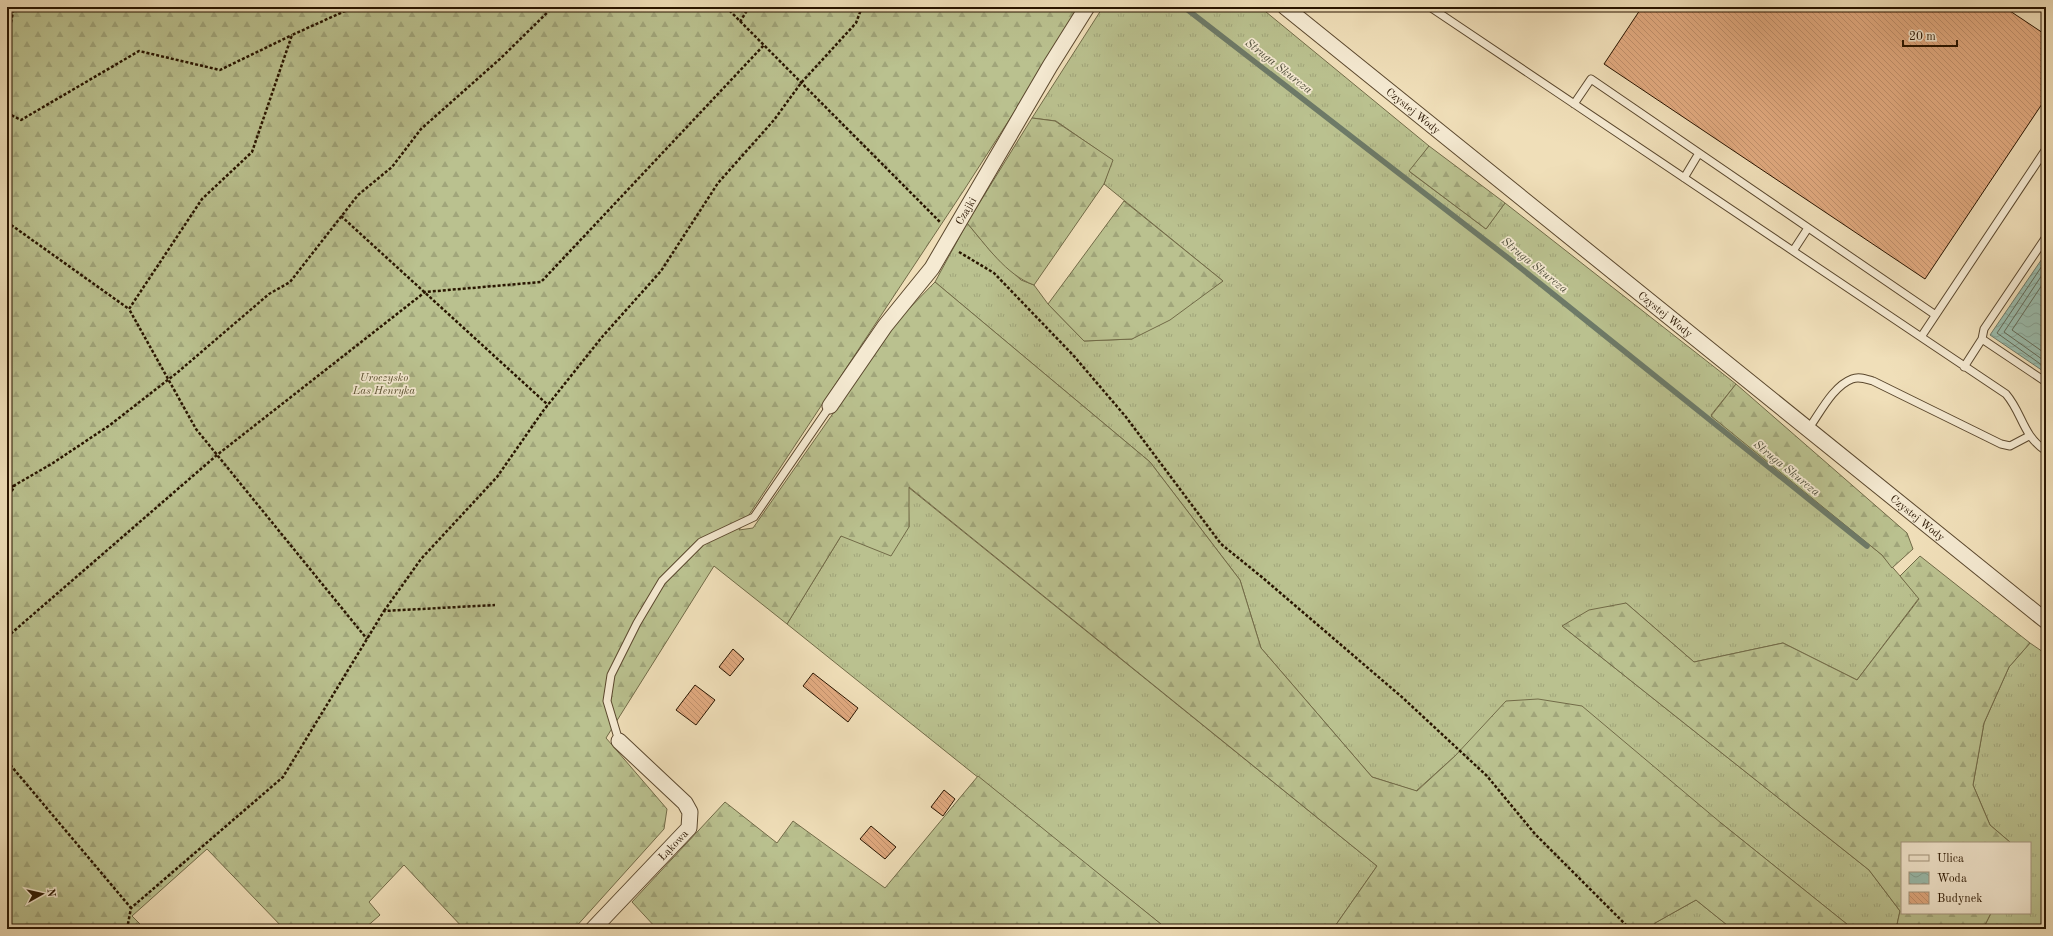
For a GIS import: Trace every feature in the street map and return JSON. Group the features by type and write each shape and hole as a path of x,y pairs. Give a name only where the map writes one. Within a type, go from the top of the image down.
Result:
{"street":[{"name":"Czajki","path":"830,406 885,326 932,268 1050,66 1087,7"},
{"name":"Czystej Wody","path":"1285,7 1809,428 2046,621"},
{"name":"Łąkowa","path":"592,929 689,828 690,812 685,803 619,741"}],"lane":[{"path":"1430,7 2006,394 2013,403 2029,436 2046,451"},
{"path":"1574,104 1591,79 1934,314"},
{"path":"1921,337 1934,314 2046,149"},
{"path":"1684,178 1699,154"},
{"path":"1793,251 1808,228"},
{"path":"1964,367 1982,339 1984,329 2046,236"},
{"path":"1982,339 2046,382"},
{"path":"1809,428 1843,384 1853,378 1862,377 2001,444 2010,446 2029,436"},
{"path":"619,741 607,701 611,675 637,623 662,581 702,542 754,517 830,406"}],"path":[{"path":"7,14 15,7"},
{"path":"7,42 15,7"},
{"path":"7,113 21,120 139,51 220,70 345,11 349,7"},
{"path":"7,489 53,463 110,424 168,380 269,294 290,282 358,195 392,167 421,129 501,58 553,7"},
{"path":"726,7 801,83 949,240 994,273 1073,355 1126,417 1221,544 1403,698 1487,776 1535,834 1630,929"},
{"path":"740,22 749,7"},
{"path":"126,929 131,908 283,777 384,611 421,559 497,478 548,405 602,337 661,271 718,183 774,120 801,83 856,23 862,7"},
{"path":"129,308 202,199 252,152 292,35"},
{"path":"7,637 216,455 425,292 541,282 764,45"},
{"path":"341,216 548,405"},
{"path":"7,222 129,308 196,429 367,639"},
{"path":"7,500 15,485"},
{"path":"384,611 495,606"},
{"path":"7,761 131,908"}],"green space":[{"name":"Uroczysko Las Henryka","path":"7,7 1082,7 964,190 739,530 753,528 899,319 935,282 1150,462 1240,580 1261,648 1372,777 1417,791 1455,756 1506,701 1538,699 1582,706 1721,823 1853,929 1732,929 1696,900 1655,923 1652,929 1333,929 1377,866 909,487 909,527 891,556 841,536 787,624 714,566 606,738 667,809 664,829 574,929 464,929 404,865 369,902 380,915 364,929 284,929 207,849 132,916 145,929 7,929"},
{"path":"1103,7 1260,7 1429,146 1410,172 1486,229 1505,203 1736,384 1711,415 1882,555 1919,598 1857,680 1783,643 1694,662 1626,603 1562,626 1869,870 1900,911 1896,929 1853,929 1721,823 1455,756 1416,791 1372,777 1261,648 1240,580 1150,462 935,282 967,223 993,254 1021,280 1034,285 1048,304 1084,341 1132,339 1223,281 1104,184 1112,160 1056,121 1032,118"},
{"path":"1032,118 1055,121 1113,160 1104,184 1034,285 1014,274 1006,267 989,250 967,223"},
{"path":"1429,146 1505,203 1486,229 1409,171"},
{"path":"1124,201 1223,281 1170,320 1132,339 1084,341 1048,304"},
{"path":"1736,384 1907,533 1913,549 1892,568 1882,555 1711,416"},
{"path":"908,487 1377,866 1333,929 1167,929 787,624 841,536 909,527"},
{"path":"1920,556 2030,643 2009,667 1984,723 1973,785 1990,825 2010,842 1901,842 1901,914 1990,914 1983,929 1896,929 1900,911 1869,870 1562,626 1589,610 1626,603 1694,662 1783,643 1857,680 1919,599 1900,576"},
{"path":"2030,643 2046,654 2046,929 1983,929 1990,914 2031,914 2031,842 2010,842 1990,825 1973,785 1984,723 2009,667"},
{"path":"978,776 1167,929 657,929 632,902 725,802 777,843 793,821 885,888"},
{"path":"1696,900 1732,929 1652,929 1655,923"}],"water":[{"path":"2046,253 2046,373 1990,335"}],"building":[{"path":"1642,7 2004,7 2046,35 2046,98 1925,279 1604,64"},
{"path":"733,649 744,659 730,676 719,667"},
{"path":"813,673 858,708 848,722 803,686"},
{"path":"695,685 715,700 696,725 676,710"},
{"path":"944,790 955,799 943,816 931,807"},
{"path":"871,826 896,847 885,859 860,839"}],"waterway":[{"name":"Struga Skurcza","path":"1184,7 1512,261 1867,546"}]}
